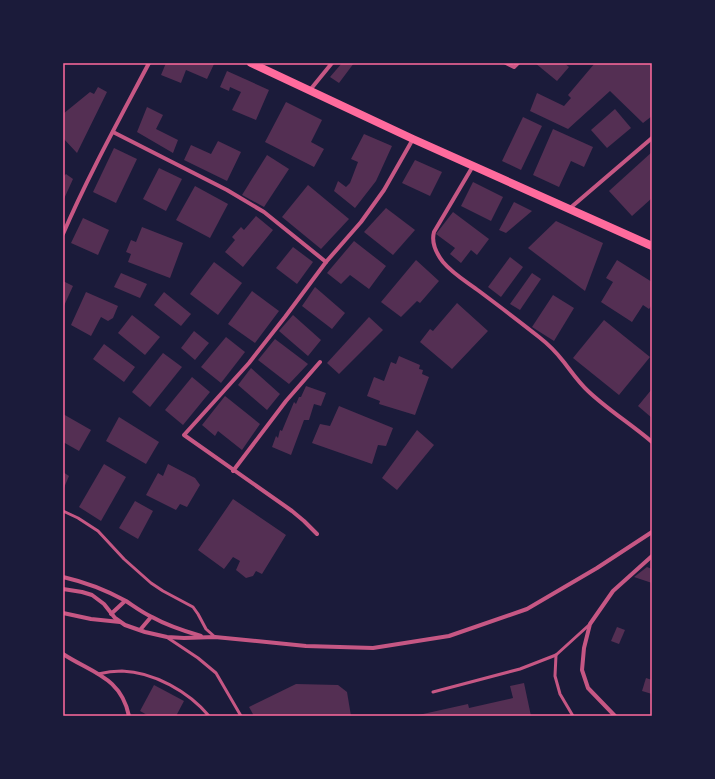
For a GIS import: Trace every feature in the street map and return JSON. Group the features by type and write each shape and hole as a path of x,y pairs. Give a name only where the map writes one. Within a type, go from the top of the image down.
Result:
{"main road":[{"path":"251,63 413,139 652,246"}],"street":[{"path":"63,234 149,63"},
{"path":"310,90 332,63"},
{"path":"506,63 514,67 518,63"},
{"path":"113,132 227,190 264,212 326,262"},
{"path":"569,209 652,138"},
{"path":"317,534 292,512 184,435 249,363 286,317 326,262 361,222 384,190 413,139"},
{"path":"473,166 434,232 433,242 438,255 452,271 543,341 559,356 577,380 588,391 652,442"},
{"path":"233,471 286,401 320,362"},
{"path":"63,613 92,619 120,622 140,630 184,638 215,637 306,646 373,648 450,636 527,609 597,568 652,532"},
{"path":"615,716 588,688 582,670 584,648 590,624 613,591 652,556"},
{"path":"63,577 91,584 125,601 151,617 176,628 205,637"},
{"path":"63,589 82,592 92,596 104,604 111,614 120,622"},
{"path":"111,614 125,601"},
{"path":"140,630 151,617"},
{"path":"63,654 112,683 116,687 126,705 129,716"}],"lane":[{"path":"63,511 78,518 98,531 124,559 151,583 193,607 206,628 215,637"},
{"path":"434,692 520,669 556,655 590,624"},
{"path":"167,636 216,673 241,716"},
{"path":"556,655 555,676 560,694 573,716"},
{"path":"98,674 116,671 130,671 157,679 182,692 193,700 209,716"}],"building":[{"path":"166,63 214,64 207,79 186,70 181,83 161,75"},
{"path":"342,63 354,63 339,83 330,77"},
{"path":"535,63 564,63 569,67 557,81"},
{"path":"595,63 652,63 652,116 643,123 610,91 568,129 530,111 537,93 564,106 571,98 568,95"},
{"path":"227,71 269,90 256,120 232,110 241,92 230,87 229,91 220,87"},
{"path":"98,87 107,92 77,153 63,138 63,114 90,92 94,94"},
{"path":"286,102 322,120 311,142 324,149 314,167 265,142"},
{"path":"147,107 163,115 156,129 178,140 173,153 137,132"},
{"path":"615,109 631,128 607,148 591,130"},
{"path":"523,117 542,126 521,170 502,161"},
{"path":"553,129 593,147 584,167 571,161 559,187 533,175"},
{"path":"364,134 392,146 376,181 355,208 334,191 338,181 346,187 350,183 358,162 351,159"},
{"path":"218,141 241,152 227,181 184,160 191,145 211,154"},
{"path":"114,148 137,159 116,203 93,192"},
{"path":"652,152 652,198 632,216 609,191"},
{"path":"267,155 289,169 264,207 242,195"},
{"path":"415,160 442,172 430,196 402,183"},
{"path":"159,168 182,179 166,211 143,199"},
{"path":"66,174 73,179 63,201 63,177"},
{"path":"473,182 503,197 491,221 461,206"},
{"path":"308,185 349,219 321,249 282,217"},
{"path":"195,186 228,204 210,238 176,220"},
{"path":"514,202 532,211 506,233 499,230"},
{"path":"386,208 415,230 393,255 364,232"},
{"path":"453,212 489,239 477,255 471,250 461,263 450,254 455,248 436,234"},
{"path":"256,216 273,230 243,267 225,252 235,240 232,237 241,227 244,230"},
{"path":"83,218 109,230 98,255 71,243"},
{"path":"556,221 603,243 585,291 528,248"},
{"path":"142,227 183,243 170,278 128,262 131,254 126,252 131,240 136,242"},
{"path":"354,241 386,266 369,289 350,275 341,284 327,273"},
{"path":"293,247 313,262 297,284 276,268"},
{"path":"510,257 523,267 501,297 488,287"},
{"path":"416,260 439,281 420,303 417,301 401,317 381,302"},
{"path":"617,260 652,282 652,305 649,309 643,305 632,322 601,302 613,282 606,278"},
{"path":"214,262 242,283 218,315 190,294"},
{"path":"121,273 147,284 140,298 114,287"},
{"path":"532,273 541,279 520,310 510,304"},
{"path":"63,281 73,286 63,308"},
{"path":"315,287 345,313 332,329 302,306"},
{"path":"252,291 279,311 255,343 228,324"},
{"path":"86,292 118,306 113,318 108,321 101,317 91,336 71,325"},
{"path":"164,292 191,314 181,326 154,305"},
{"path":"553,295 574,308 554,341 532,327"},
{"path":"457,303 488,331 452,369 420,342 430,329 433,331"},
{"path":"132,315 160,337 145,355 118,333"},
{"path":"293,315 321,340 308,356 279,331"},
{"path":"369,317 383,330 339,374 327,363"},
{"path":"604,320 650,357 619,395 573,358"},
{"path":"194,331 209,343 195,360 181,348"},
{"path":"226,337 245,352 221,383 201,367"},
{"path":"275,339 308,364 289,384 258,360"},
{"path":"104,344 135,367 124,382 93,359"},
{"path":"163,353 182,367 150,407 132,392"},
{"path":"399,356 420,365 419,369 423,370 422,374 429,377 415,415 379,404 380,401 367,396 374,377 384,381 391,362 396,364"},
{"path":"251,368 280,394 267,410 238,385"},
{"path":"192,377 210,392 183,425 165,410"},
{"path":"306,386 326,393 321,406 314,404 309,420 304,420 291,455 272,447 276,436 278,438 280,430 282,431 294,402 296,404"},
{"path":"652,389 652,418 638,406"},
{"path":"225,396 260,424 242,450 218,431 215,436 202,425"},
{"path":"339,406 393,428 386,446 378,445 372,464 312,443 320,424 330,426"},
{"path":"63,414 91,430 79,451 63,442"},
{"path":"119,417 159,442 146,464 106,441"},
{"path":"417,430 434,445 397,490 382,478"},
{"path":"104,464 126,477 101,521 79,507"},
{"path":"168,464 195,478 200,485 187,507 180,504 176,510 146,495 158,473 163,476"},
{"path":"63,472 69,476 63,490"},
{"path":"233,499 286,535 262,574 256,571 253,576 246,578 236,570 240,561 233,557 224,569 198,550"},
{"path":"135,501 153,511 138,539 119,528"},
{"path":"647,567 652,569 652,583 634,577"},
{"path":"617,627 625,630 619,644 611,641"},
{"path":"646,678 652,680 652,694 642,691"},
{"path":"524,683 531,716 414,716 468,704 469,708 513,698 510,686"},
{"path":"296,684 338,685 347,692 351,716 254,716 249,707"},
{"path":"154,685 184,701 176,716 149,716 140,711"}]}
